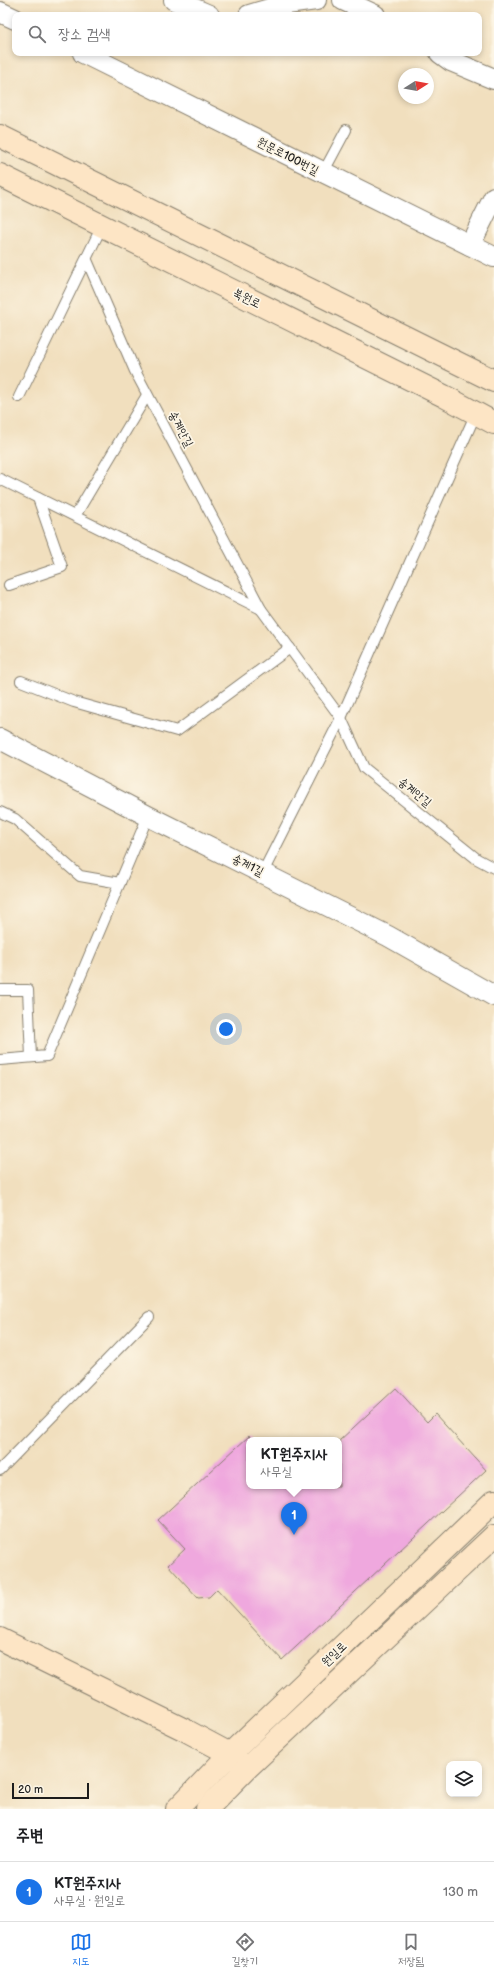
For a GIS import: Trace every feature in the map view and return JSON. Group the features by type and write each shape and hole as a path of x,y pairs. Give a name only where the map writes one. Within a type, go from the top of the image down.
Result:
{"street":[{"path":"174,0 202,12"},
{"path":"259,12 286,4 316,0"},
{"path":"343,0 368,12"},
{"path":"0,12 12,18"},
{"name":"원문로100번길","path":"88,56 494,257"},
{"path":"444,56 451,61 494,79"},
{"path":"0,136 494,381"},
{"name":"북원로","path":"0,175 485,418"},
{"path":"470,245 494,197"},
{"name":"송계1길","path":"0,739 148,816 263,872 388,936 494,996"},
{"name":"원일로","path":"177,1809 230,1754 494,1501"},
{"name":"원일로","path":"207,1809 246,1769 494,1536"},
{"path":"0,1639 230,1754 246,1769"}],"lane":[{"path":"323,173 346,130"},
{"path":"19,397 102,226"},
{"name":"송계안길","path":"86,258 135,371 261,608 340,718 364,768 477,860 494,868"},
{"path":"75,516 148,395"},
{"path":"263,872 340,718 485,418"},
{"name":"송계안길","path":"0,479 261,608"},
{"path":"9,585 62,567 38,498"},
{"path":"21,681 74,702 177,731 290,648"},
{"path":"0,812 15,819 80,876 120,883"},
{"path":"0,1060 48,1056 148,816"},
{"path":"0,990 28,990 31,1057"},
{"path":"0,1470 149,1317"}],"building":[{"path":"396,1388 427,1422 435,1414 486,1470 282,1660 217,1589 209,1597 198,1598 168,1565 185,1549 158,1520 246,1439 246,1489 342,1489 342,1438"}],"place":[{"name":"KT원주지사","path":"294,1535"}]}
